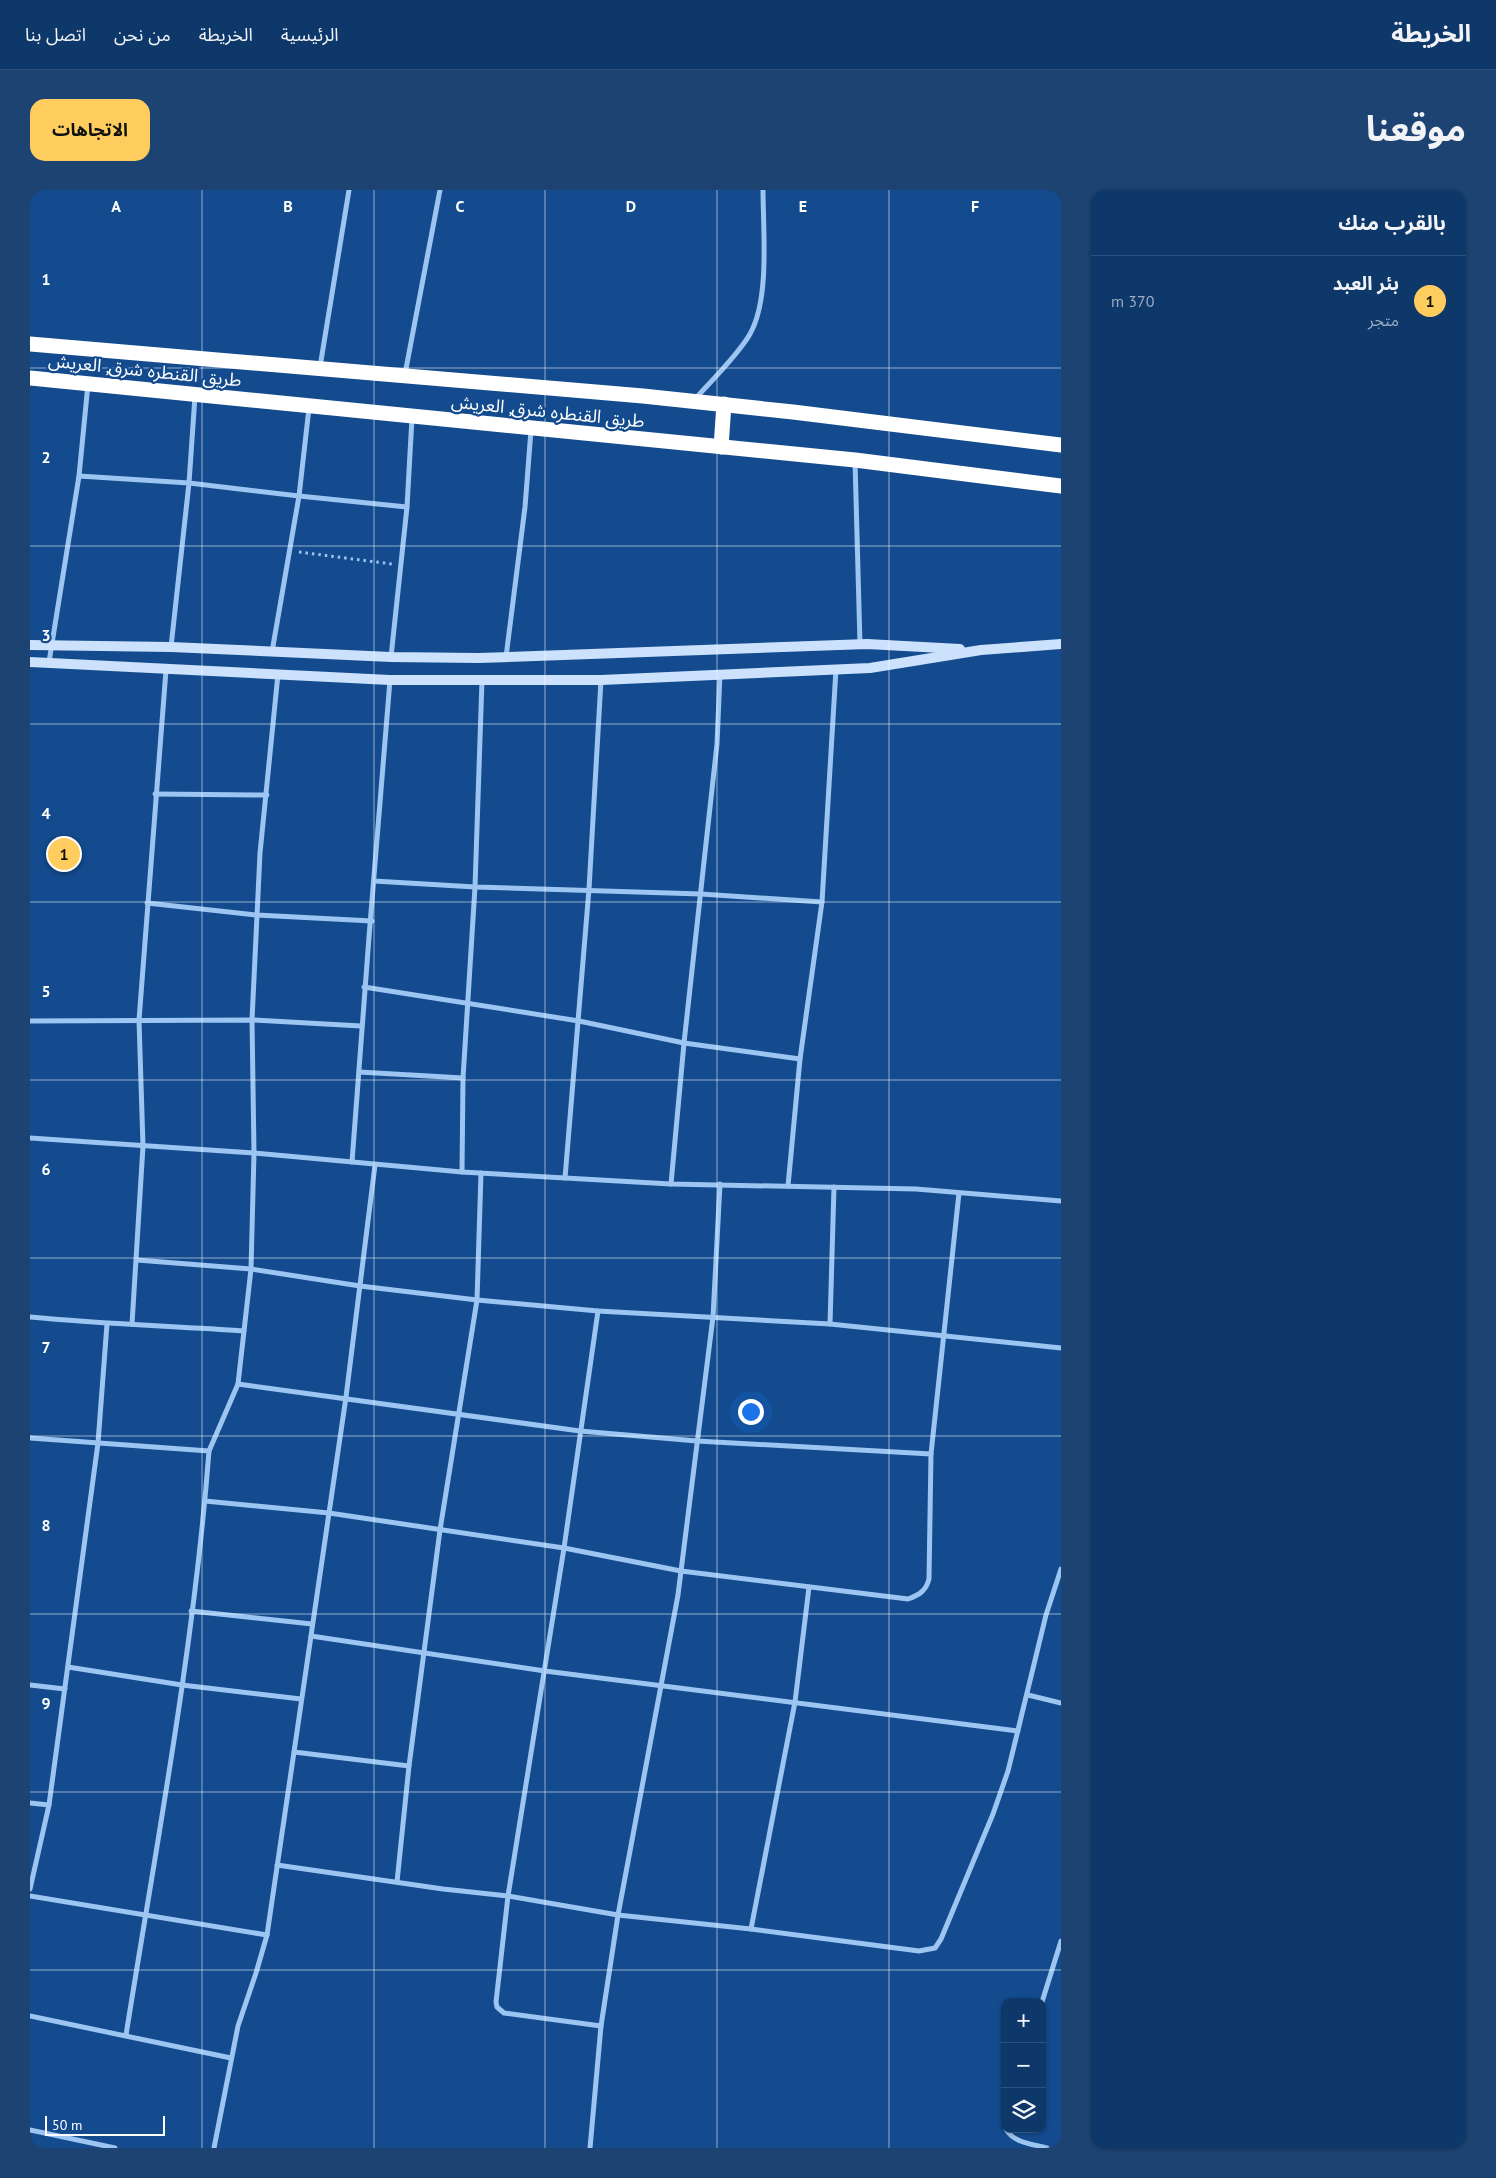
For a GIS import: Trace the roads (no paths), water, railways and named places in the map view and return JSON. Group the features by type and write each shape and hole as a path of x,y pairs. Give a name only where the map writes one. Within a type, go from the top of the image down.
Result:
{"highway":[{"name":"طريق القنطره شرق, العريش","path":"30,344 320,367 694,401 1061,445"},
{"name":"طريق القنطره شرق, العريش","path":"30,378 855,460 1061,486"},
{"path":"721,447 724,404"}],"main road":[{"path":"30,645 171,647 391,657 506,658 860,644 981,650"},
{"path":"30,662 390,680 601,680 870,668 981,650 1061,644"}],"street":[{"path":"320,367 349,190"},
{"path":"405,375 440,190"},
{"path":"694,401 747,339 755,325 763,290 763,190"},
{"path":"50,662 79,476 88,383"},
{"path":"171,647 189,483 196,393"},
{"path":"272,652 291,551 310,405"},
{"path":"391,657 402,565 412,416"},
{"path":"506,658 525,507 532,428"},
{"path":"855,460 860,644"},
{"path":"79,476 189,483 407,507"},
{"path":"788,1186 800,1059 822,902 836,669"},
{"path":"132,1324 143,1146 139,1020 166,670"},
{"path":"126,2035 182,1684 205,1501 209,1451 238,1384 251,1269 254,1153 252,1020 260,853 278,673"},
{"path":"671,1184 684,1043 702,894 717,744 720,674"},
{"path":"352,1162 364,987 372,921 390,680"},
{"path":"462,1172 463,1078 475,887 482,680"},
{"path":"565,1178 589,889 601,680"},
{"path":"155,794 267,795"},
{"path":"374,881 475,887 589,889 702,894 822,902"},
{"path":"147,903 257,916 372,921"},
{"path":"364,987 579,1021 684,1043 800,1059"},
{"path":"30,1021 252,1020 361,1026"},
{"path":"359,1072 463,1078"},
{"path":"30,1138 254,1153 462,1172 671,1184 916,1189 1061,1201"},
{"path":"214,2148 238,2026 267,1935 346,1398 375,1165"},
{"path":"396,1882 440,1530 477,1300 481,1173"},
{"path":"590,2148 601,2026 618,1915 681,1571 713,1317 720,1184"},
{"path":"830,1324 834,1187"},
{"path":"205,1501 329,1513 564,1548 681,1571 908,1599 916,1596 927,1587 929,1579 931,1454 959,1193"},
{"path":"137,1260 251,1269 360,1286 477,1300 598,1311 830,1324 1061,1348"},
{"path":"598,1311 564,1548 508,1896 496,2008 504,2013 601,2026"},
{"path":"30,1317 107,1324 244,1331"},
{"path":"30,1889 49,1805 68,1667 98,1442 107,1324"},
{"path":"238,1384 580,1431 697,1441 931,1454"},
{"path":"30,1438 209,1451"},
{"path":"277,1865 508,1896 618,1915 751,1929 919,1951 934,1948 942,1939 952,1917 1008,1771 1028,1695 1046,1614 1061,1569"},
{"path":"751,1929 795,1702 809,1587"},
{"path":"191,1611 312,1624"},
{"path":"311,1636 545,1670 1018,1730"},
{"path":"68,1667 301,1699"},
{"path":"30,1685 65,1689"},
{"path":"1028,1695 1061,1703"},
{"path":"294,1752 409,1766"},
{"path":"30,1803 49,1805"},
{"path":"30,1896 267,1935"},
{"path":"1043,1998 1061,1941"},
{"path":"30,2016 232,2058"},
{"path":"30,2130 115,2148"},
{"path":"1009,2133 1013,2138 1047,2148"}],"place":[{"name":"بئر العبد","path":"64,854"}]}
